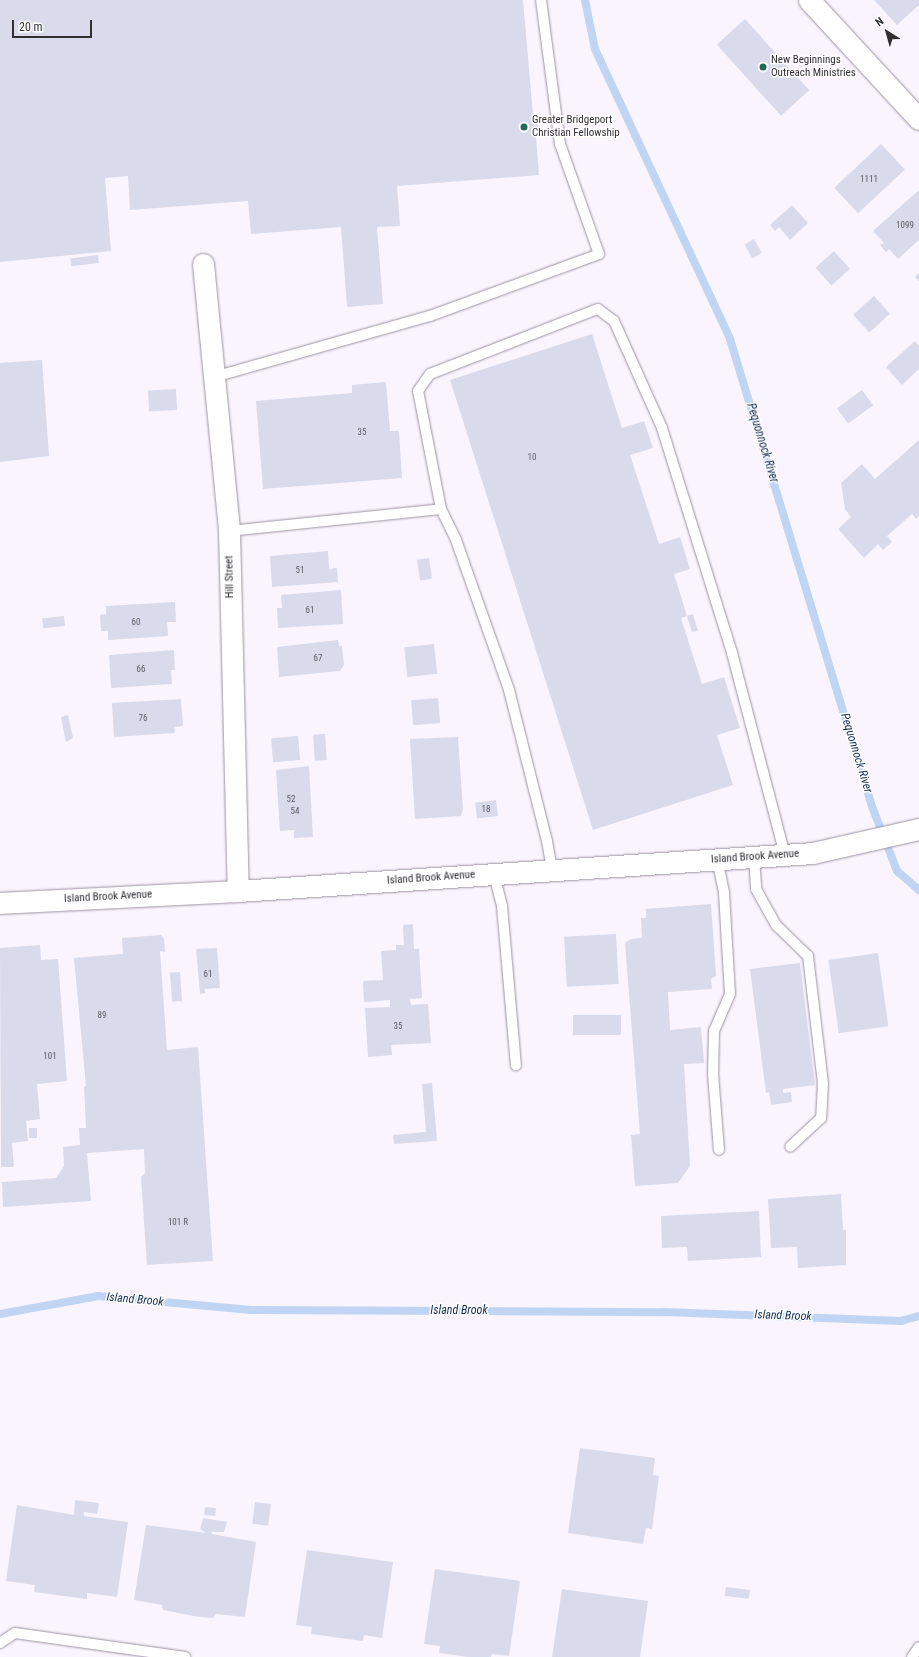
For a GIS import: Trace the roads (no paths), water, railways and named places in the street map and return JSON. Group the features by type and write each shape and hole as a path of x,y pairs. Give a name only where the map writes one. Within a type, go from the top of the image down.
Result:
{"street":[{"path":"809,0 919,119"},
{"name":"Hill Street","path":"204,264 229,531 238,891"},
{"name":"Island Brook Avenue","path":"0,903 238,891 813,853 917,830"}],"lane":[{"path":"214,377 430,316 599,254 560,144 541,0"},
{"path":"552,870 547,841 509,690 456,540 441,509 418,391 430,374 598,309 614,321 662,428 732,653 785,855"},
{"path":"229,531 441,509"},
{"path":"754,857 756,889 776,925 808,956 823,1082 821,1118 790,1147"},
{"path":"717,859 724,893 730,994 714,1032 713,1074 719,1150"},
{"path":"494,874 502,906 516,1064"},
{"path":"0,1643 15,1633 185,1657"},
{"path":"912,1657 919,1647"}],"waterway":[{"name":"Pequonnock River","path":"585,0 595,49 730,339 873,809 897,871 919,890"},
{"name":"Island Brook","path":"0,1314 98,1296 251,1310 664,1312 901,1321 919,1316"}],"place":[{"name":"New Beginnings Outreach Ministries","path":"763,67"},
{"name":"Greater Bridgeport Christian Fellowship","path":"524,127"}]}
